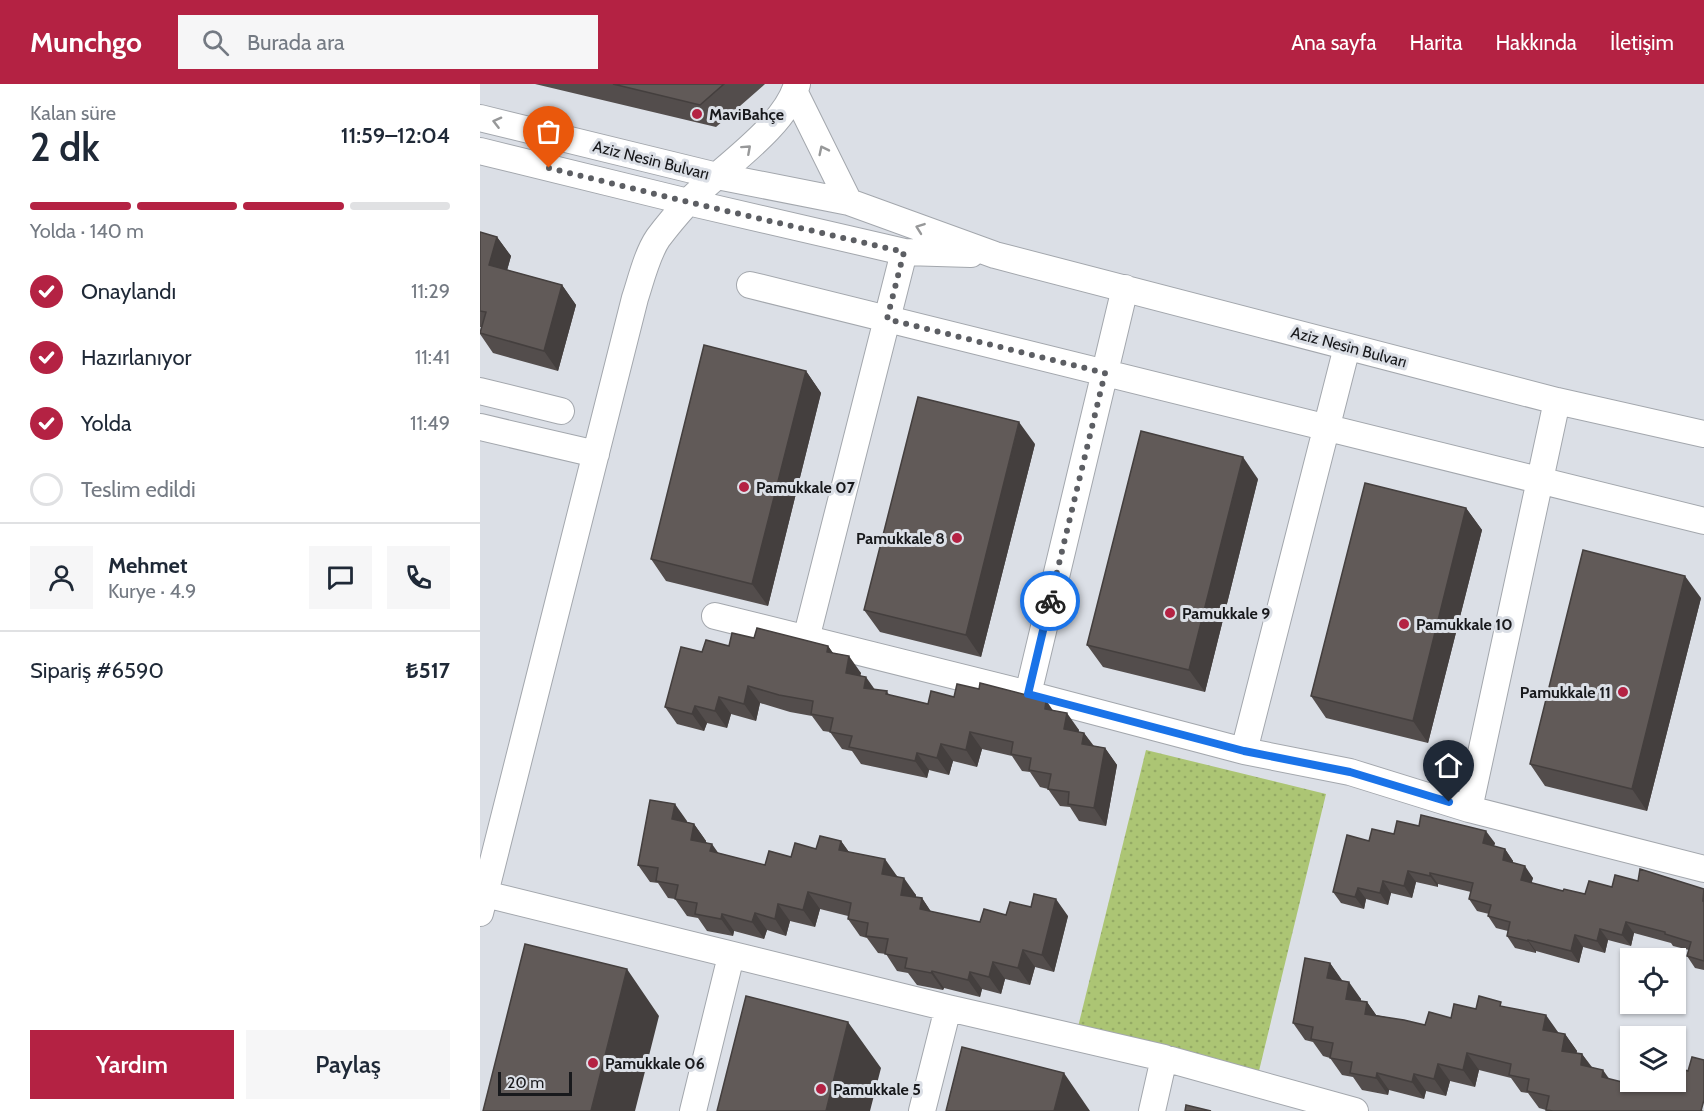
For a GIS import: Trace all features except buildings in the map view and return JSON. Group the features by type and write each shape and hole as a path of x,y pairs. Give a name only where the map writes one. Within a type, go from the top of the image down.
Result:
{"street":[{"path":"796,88 776,123 688,202 657,240 644,269 482,904 732,956 1164,1058 1355,1111"},
{"path":"796,88 849,202"},
{"name":"Aziz Nesin Bulvarı","path":"480,118 717,176 849,202 995,255 1347,347 1704,434"},
{"name":"Aziz Nesin Bulvarı","path":"480,151 904,252 995,255"},
{"path":"806,639 904,252"},
{"path":"750,285 1704,521"},
{"path":"1028,694 1125,288"},
{"path":"1244,751 1347,347"},
{"path":"480,391 561,411"},
{"path":"1469,809 1557,400"},
{"path":"480,427 596,454"},
{"path":"715,616 1028,694 1244,751 1350,772 1469,809 1704,868"},
{"path":"693,1111 732,956"},
{"path":"922,1111 948,1008"},
{"path":"1152,1111 1164,1058"}],"green space":[{"path":"1146,750 1326,794 1258,1075 1077,1031"}],"way so far":[{"path":"549,168 904,252 887,319 1105,373 1050,601"}],"place":[{"name":"MaviBahçe","path":"697,114"},
{"name":"Pamukkale 07","path":"744,487"},
{"name":"Pamukkale 8","path":"957,538"},
{"name":"Pamukkale 9","path":"1170,613"},
{"name":"Pamukkale 10","path":"1404,624"},
{"name":"Pamukkale 11","path":"1623,692"},
{"name":"Pamukkale 06","path":"593,1063"},
{"name":"Pamukkale 5","path":"821,1089"}],"route":[{"path":"1050,601 1028,694 1244,751 1350,772 1449,802"}]}
